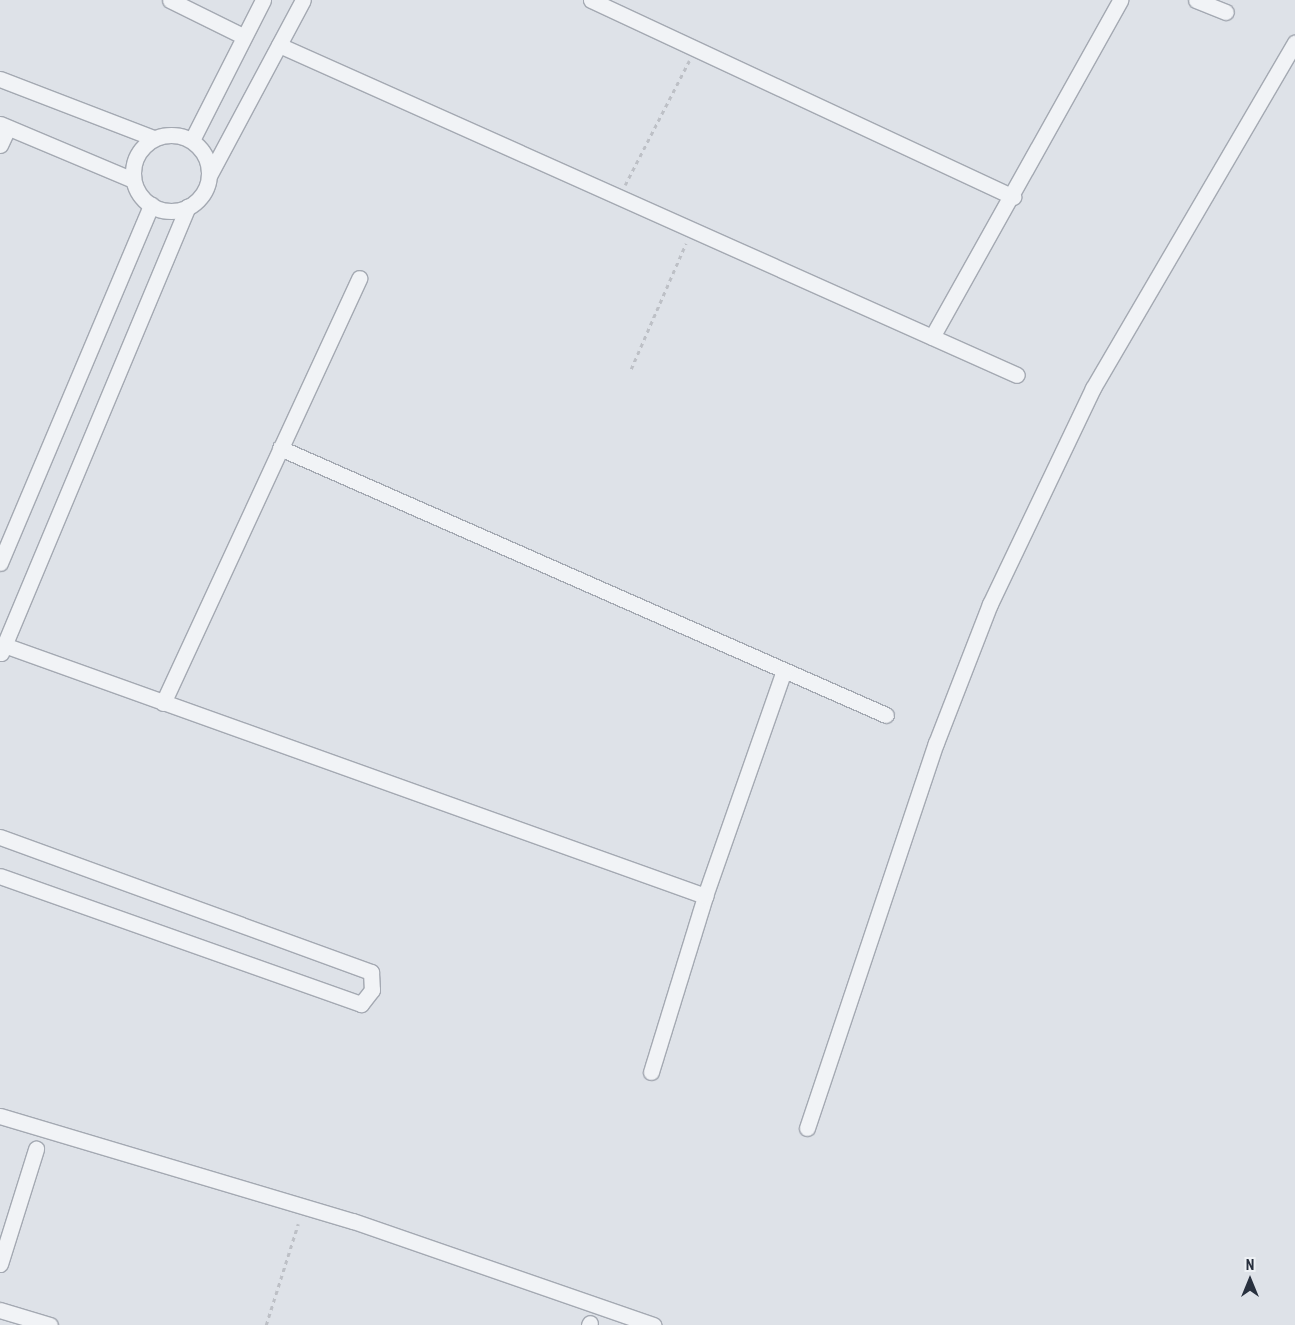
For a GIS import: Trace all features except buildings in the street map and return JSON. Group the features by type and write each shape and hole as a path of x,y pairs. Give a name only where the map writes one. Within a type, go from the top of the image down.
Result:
{"street":[{"path":"170,0 244,36"},
{"path":"192,140 263,0"},
{"path":"0,145 4,126 133,180 150,205 173,211 188,207 201,197 210,174 303,0"},
{"path":"591,0 1013,197"},
{"path":"932,337 1013,197 1120,0"},
{"path":"1196,0 1226,12"},
{"path":"807,1128 936,743 990,604 1093,388 1295,43"},
{"path":"279,45 1017,375"},
{"path":"0,79 154,138"},
{"path":"133,180 139,151 154,138 173,134 192,140 206,155 210,174"},
{"path":"0,562 150,205"},
{"path":"188,207 2,650 163,703 706,896"},
{"path":"163,703 358,278"},
{"path":"280,448 886,716"},
{"path":"651,1072 706,896 784,671"},
{"path":"0,837 371,972 372,990 360,1004 0,876"},
{"path":"0,1116 344,1218 653,1325"},
{"path":"0,1264 36,1149"},
{"path":"0,1310 50,1325"}],"path":[{"path":"619,197 696,49"},
{"path":"631,368 692,230"},
{"path":"266,1325 298,1224"}]}
